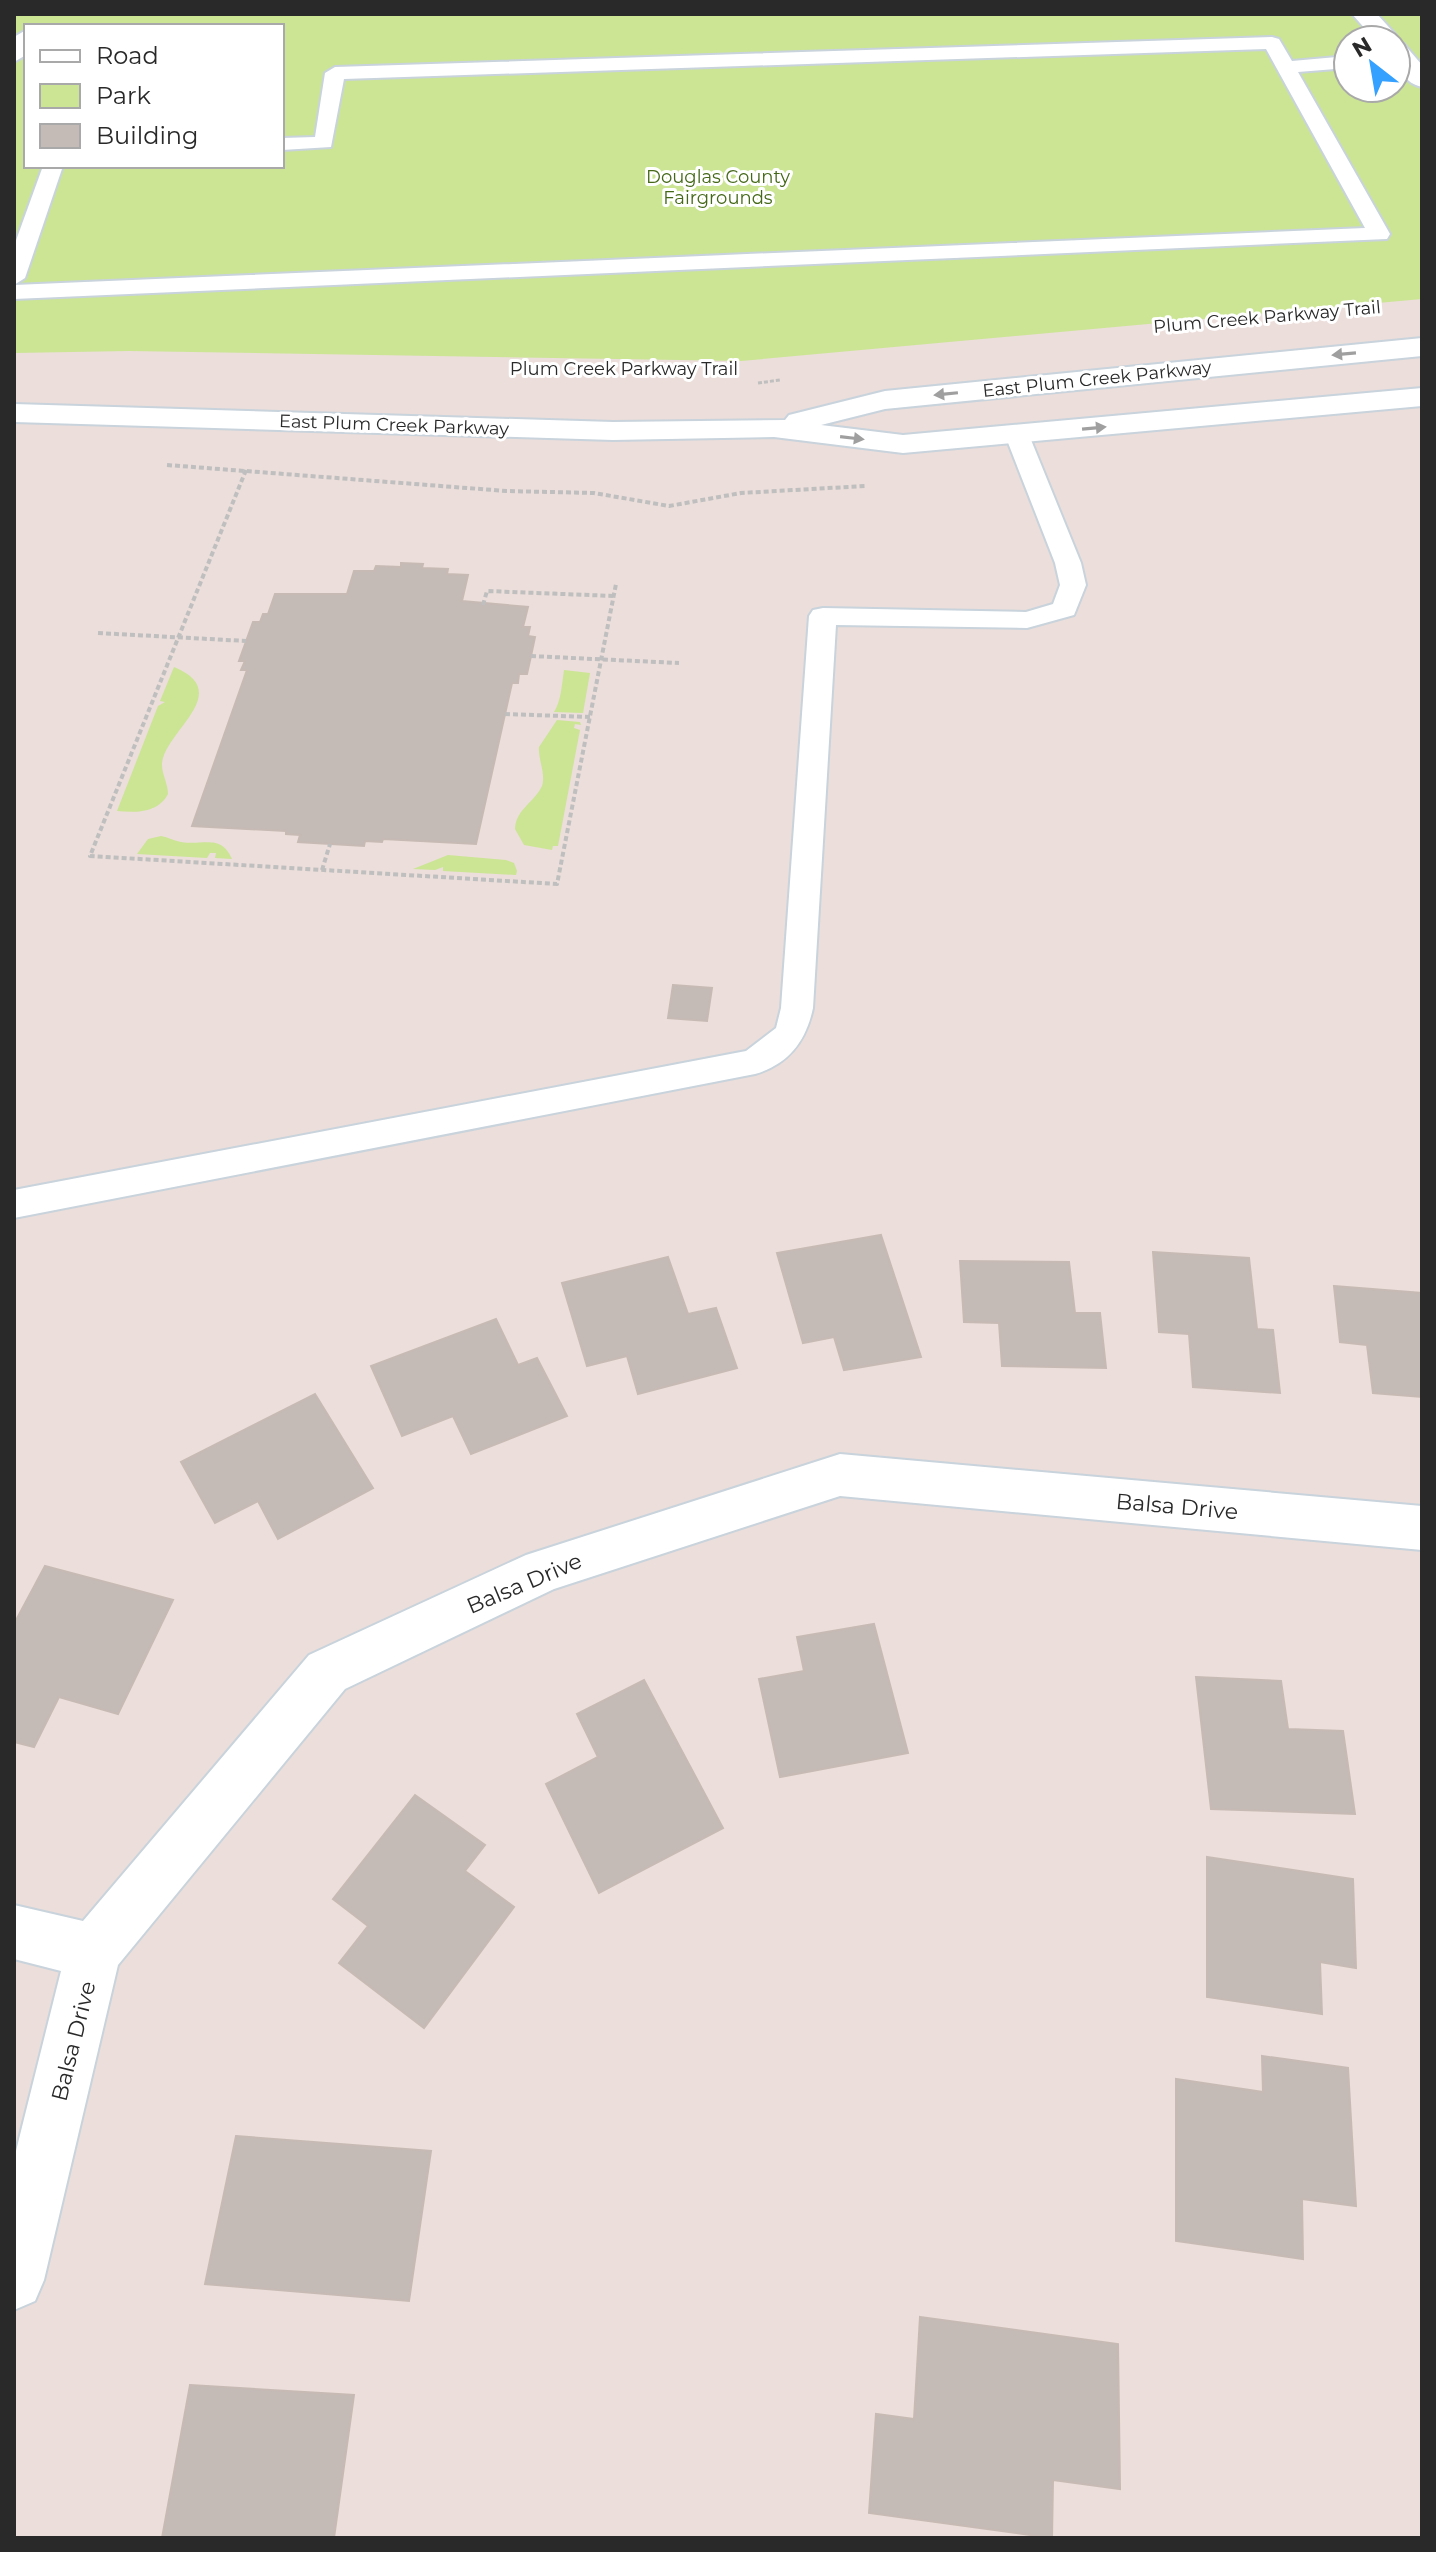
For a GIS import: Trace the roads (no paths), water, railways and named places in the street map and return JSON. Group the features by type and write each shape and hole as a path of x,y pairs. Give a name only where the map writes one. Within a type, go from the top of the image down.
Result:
{"main road":[{"name":"East Plum Creek Parkway","path":"774,428 885,400 1422,347"},
{"name":"East Plum Creek Parkway","path":"14,413 551,430 774,428 903,444 1422,397"},
{"name":"Balsa Drive","path":"14,2280 94,1951 327,1672 543,1571 840,1475 1422,1528"},
{"path":"14,1932 94,1951"}],"lane":[{"path":"14,292 1379,234 1272,43 335,73 324,143 284,144"},
{"path":"1285,67 1332,63"},
{"path":"14,278 25,210 52,168"},
{"path":"14,1204 755,1062 791,1034 797,1008 823,616 1027,620 1064,609 1073,585 1068,563 1017,435"}],"park label":[{"name":"Douglas County Fairgrounds","path":"718,187"}]}
